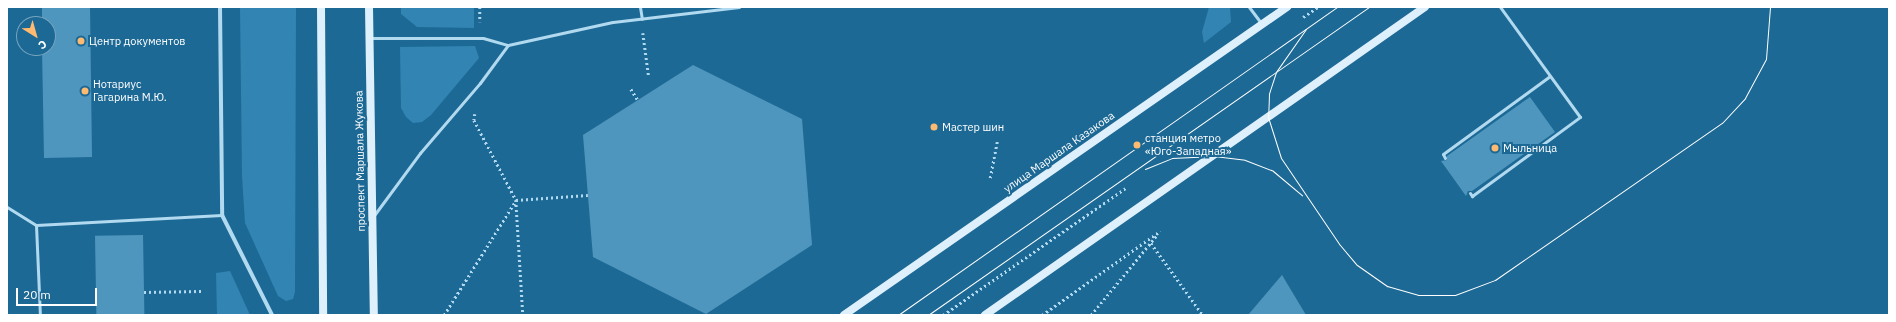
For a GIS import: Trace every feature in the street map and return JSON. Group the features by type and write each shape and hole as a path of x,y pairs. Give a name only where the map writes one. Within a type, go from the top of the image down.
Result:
{"main road":[{"path":"321,7 323,315"},
{"name":"проспект Маршала Жукова","path":"369,7 374,315"},
{"name":"улица Маршала Казакова","path":"844,315 1287,7"},
{"path":"985,315 1425,7"}],"street":[{"path":"220,7 222,215 272,315"}],"lane":[{"path":"640,7 642,19"},
{"path":"369,38 483,38 508,45 565,31 642,19 739,7"},
{"path":"1249,7 1262,24"},
{"path":"1470,193 1472,196 1526,154 1580,117 1500,7"},
{"path":"372,218 420,153 480,83 508,45"},
{"path":"1445,158 1442,154 1484,127 1497,114 1550,76"},
{"path":"1516,100 1519,104"},
{"path":"1497,114 1500,118"},
{"path":"7,207 36,224 222,215"},
{"path":"36,224 40,315"}],"path":[{"path":"480,7 480,26"},
{"path":"642,19 649,78"},
{"path":"631,89 638,100"},
{"path":"474,120 516,200 523,315"},
{"path":"990,178 997,142"},
{"path":"943,315 1126,187"},
{"path":"516,200 588,195"},
{"path":"444,315 516,200"},
{"path":"1042,315 1160,231 1091,315"},
{"path":"1150,243 1203,315"},
{"path":"144,292 201,291"}],"shaded area":[{"path":"240,7 296,7 295,292 293,299 286,301 278,296 245,223 242,176"},
{"path":"401,7 474,7 474,28 417,27 401,14"},
{"path":"1209,7 1230,7 1231,22 1204,43 1202,32"},
{"path":"475,46 479,58 431,115 422,122 413,123 406,117 401,108 400,47"},
{"path":"230,271 250,315 217,315 216,273"}],"building":[{"path":"42,7 90,7 92,157 44,158 42,56 56,56 56,16 42,16"},
{"path":"693,65 802,119 812,245 706,314 593,257 583,135"},
{"name":"Мыльница","path":"1530,97 1555,132 1472,191 1468,191 1466,196 1441,161 1447,160 1447,156"},
{"path":"143,235 144,315 96,315 95,236"},
{"path":"1282,275 1306,315 1248,315"}],"tram line":[{"path":"898,315 1337,7"},
{"path":"928,315 1369,7"},
{"path":"1306,29 1276,72 1269,94 1268,117 1281,158 1340,245 1357,265 1387,286 1418,295 1455,295 1495,280 1722,123 1745,98 1766,59 1770,7"},
{"path":"1145,169 1172,158 1214,156 1245,160 1273,171 1302,195"}],"place":[{"name":"Центр документов","path":"81,41"},
{"name":"Нотариус Гагарина М.Ю.","path":"85,91"},
{"name":"Мастер шин","path":"934,127"},
{"name":"станция метро «Юго-Западная»","path":"1137,145"},
{"name":"Мыльница","path":"1495,148"}]}
